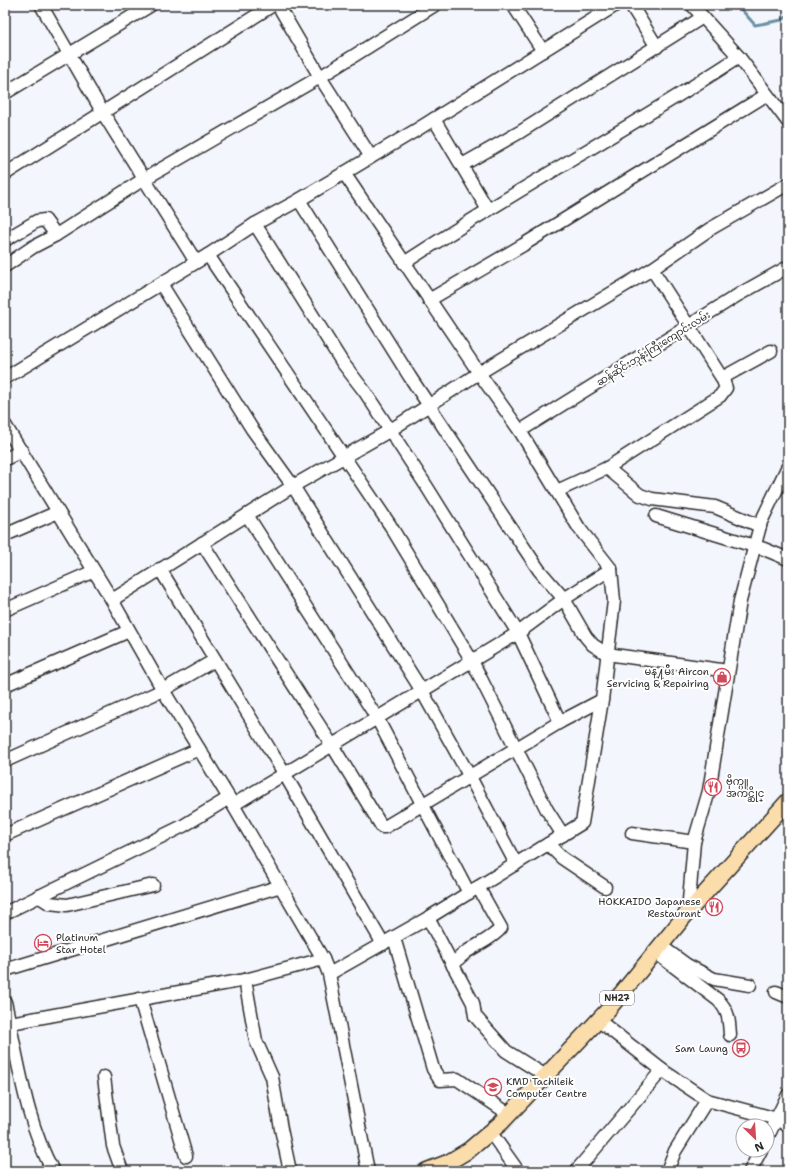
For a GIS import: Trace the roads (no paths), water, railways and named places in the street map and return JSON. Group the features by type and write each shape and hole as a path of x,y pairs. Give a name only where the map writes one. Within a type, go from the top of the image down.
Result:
{"main road":[{"name":"NH27","path":"426,1171 449,1162 469,1150 490,1133 509,1114 598,1020 688,912 788,801"}],"street":[{"path":"41,5 103,113 196,262"},
{"path":"5,93 151,5"},
{"path":"5,174 273,5"},
{"path":"278,5 320,77 371,157"},
{"path":"5,266 33,247 56,235 144,179 320,77 435,5"},
{"path":"513,5 543,51"},
{"path":"6,375 161,284 255,224 299,200 434,119 616,5"},
{"path":"631,5 657,47"},
{"path":"692,5 738,57 788,122"},
{"path":"462,165 520,132 703,17"},
{"path":"404,263 488,210 668,104 738,57"},
{"path":"429,300 523,245 766,95"},
{"path":"434,119 488,210"},
{"path":"329,974 428,918 582,823 602,700 606,654 614,601 611,569 579,528 520,431 429,300 344,173"},
{"path":"112,600 293,486 389,431 479,373 652,269 710,229 788,184"},
{"path":"299,200 428,405 539,570 564,599 586,637 593,645 606,654 728,671"},
{"path":"5,240 38,221 45,220 56,235"},
{"path":"255,224 342,362 365,392 389,431 427,487 518,633 560,722"},
{"path":"208,255 390,525 472,661 547,810 563,835"},
{"name":"ဆန်ဆိုင်းဘုန်းကြီးကျောင်းလမ်း","path":"520,431 688,326 788,267"},
{"path":"557,491 607,468 720,396 726,388 722,378 652,269"},
{"path":"161,284 252,429 293,486 422,691 516,864"},
{"path":"722,378 771,351"},
{"path":"5,425 112,600 163,690 281,886 322,959 329,974 368,1171"},
{"path":"5,459 22,451"},
{"path":"688,912 694,842 709,790 740,601 760,526 788,466"},
{"path":"607,468 640,494 652,499 715,507 760,526"},
{"path":"5,535 58,512"},
{"path":"247,515 377,718 424,805 474,890 501,928 496,934 460,956 453,966"},
{"path":"656,516 754,546 788,559"},
{"path":"202,543 332,745 382,827 385,827 424,805 560,722 602,700"},
{"path":"5,913 231,802 284,773 518,633 564,599 611,569"},
{"path":"160,570 284,773 383,944"},
{"path":"5,610 94,571"},
{"path":"5,685 129,631"},
{"path":"5,761 163,690 215,660"},
{"path":"5,835 199,749"},
{"path":"632,833 694,842"},
{"path":"548,844 562,858 605,887"},
{"path":"38,896 49,903 67,905 153,885"},
{"path":"5,970 281,886"},
{"path":"428,918 473,1003 476,1016 506,1051 546,1076"},
{"path":"394,938 433,1069 440,1080 457,1079 509,1114"},
{"path":"658,949 687,966 714,979 750,985"},
{"path":"658,949 726,1008 729,1016 730,1035"},
{"path":"8,1024 245,980 322,959"},
{"path":"245,980 256,1041 272,1077 290,1171"},
{"path":"776,992 788,997"},
{"path":"140,999 186,1156"},
{"path":"5,1002 8,1024 32,1120 44,1154 53,1171"},
{"path":"598,1020 662,1070 707,1100 777,1119 788,1126"},
{"path":"576,1171 662,1070"},
{"path":"104,1077 113,1146 122,1171"},
{"path":"775,1123 788,1095"},
{"path":"667,1171 675,1151 707,1100"},
{"path":"490,1133 518,1171"},
{"path":"750,1171 757,1158"}],"waterway":[{"path":"733,5 740,8 755,25 782,20 788,16"}],"place":[{"name":"မန္႔မီး Aircon Servicing & Repairing","path":"722,677"},
{"name":"ဗိုက္ပူ အကင္ဆိုင္","path":"713,787"},
{"name":"HOKKAIDO Japanese Restaurant","path":"714,907"},
{"name":"Platinum Star Hotel","path":"43,943"},
{"name":"Sam Laung","path":"741,1048"},
{"name":"KMD Tachileik Computer Centre","path":"493,1087"}]}
